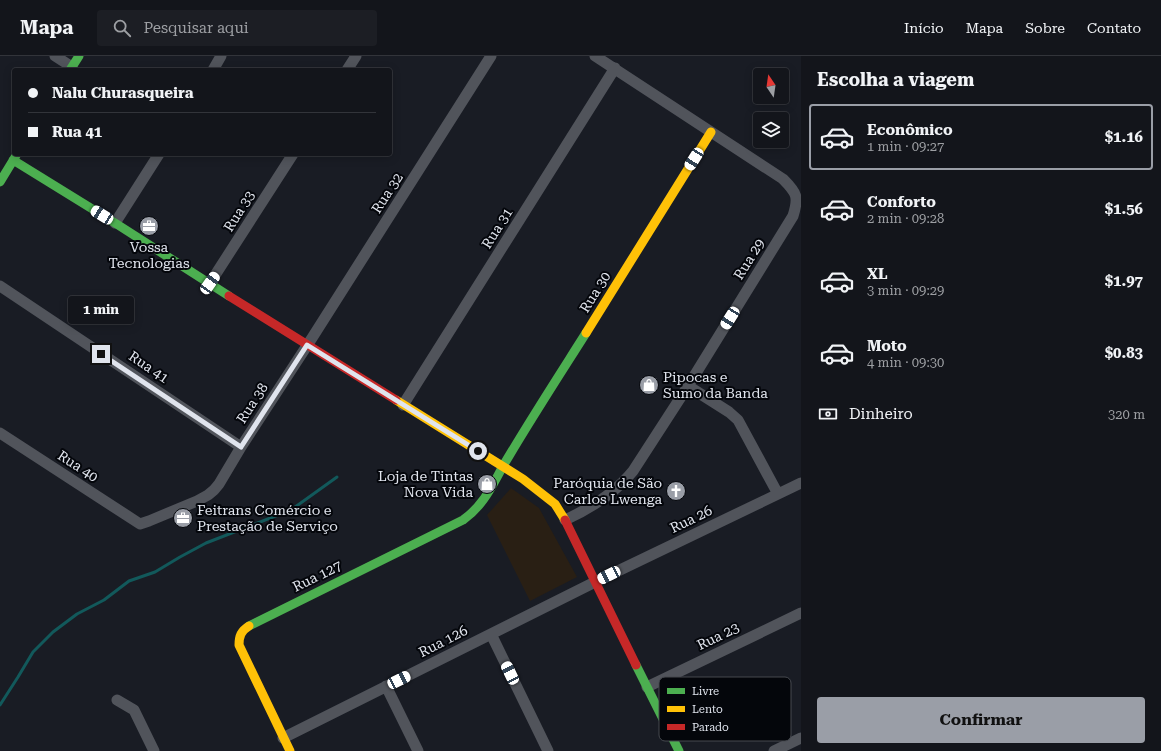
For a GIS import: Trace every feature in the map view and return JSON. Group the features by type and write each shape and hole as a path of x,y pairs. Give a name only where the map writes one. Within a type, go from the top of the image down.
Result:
{"street":[{"path":"55,56 71,68 79,56"},
{"path":"214,68 222,56"},
{"path":"348,68 356,56"},
{"name":"Rua 32","path":"307,345 490,56"},
{"name":"Rua 29","path":"565,520 576,515 608,495 624,482 637,466 793,216 797,202 793,189 783,179 595,56"},
{"name":"Rua 31","path":"403,405 615,68"},
{"name":"Rua 30","path":"502,466 711,132"},
{"path":"115,223 158,156"},
{"name":"Rua 33","path":"210,283 292,156"},
{"path":"0,182 15,157 115,223 307,345 523,479 546,496 555,504 565,520 659,711"},
{"name":"Rua 41","path":"0,286 241,447"},
{"name":"Rua 38","path":"140,524 198,501 214,490 307,345"},
{"path":"688,386 729,412 738,420 778,494"},
{"name":"Rua 40","path":"0,433 140,524"},
{"name":"Rua 127","path":"290,751 239,644 240,634 243,630 264,618 470,516 479,508 502,466"},
{"name":"Rua 26","path":"595,582 801,483"},
{"name":"Rua 126","path":"283,738 595,582"},
{"name":"Rua 23","path":"668,677 801,613"},
{"path":"491,634 548,751"},
{"name":"Rua 23","path":"647,687 659,681"},
{"path":"386,686 418,751"},
{"path":"117,700 134,710 154,751"},
{"path":"774,751 801,738"},
{"path":"674,741 679,751"}],"shaded area":[{"path":"511,488 539,508 577,577 530,601 487,515"}],"waterway":[{"path":"0,705 33,652 53,632 77,614 104,600 129,581 155,572 206,543 291,510 337,477"}],"traffic: fast":[{"path":"71,68 79,56"},
{"path":"0,182 16,156"},
{"path":"13,160 229,296"},
{"path":"249,626 463,520 484,499 528,425 586,333"},
{"path":"636,665 659,711"},
{"path":"674,741 679,751"}],"traffic: slow":[{"path":"586,333 711,132"},
{"path":"396,400 523,479 555,504 565,520"},
{"path":"249,626 241,634 239,645 290,751"}],"traffic: jam":[{"path":"229,296 396,400"},
{"path":"565,520 636,665"}],"place":[{"name":"Vossa Tecnologias","path":"149,226"},
{"name":"Pipocas e Sumo da Banda","path":"649,385"},
{"name":"Loja de Tintas Nova Vida","path":"487,484"},
{"name":"Paróquia de São Carlos Lwenga","path":"676,491"},
{"name":"Feitrans Comércio e Prestação de Serviço","path":"183,518"}],"route":[{"path":"101,354 241,447 307,345 478,451"}]}
